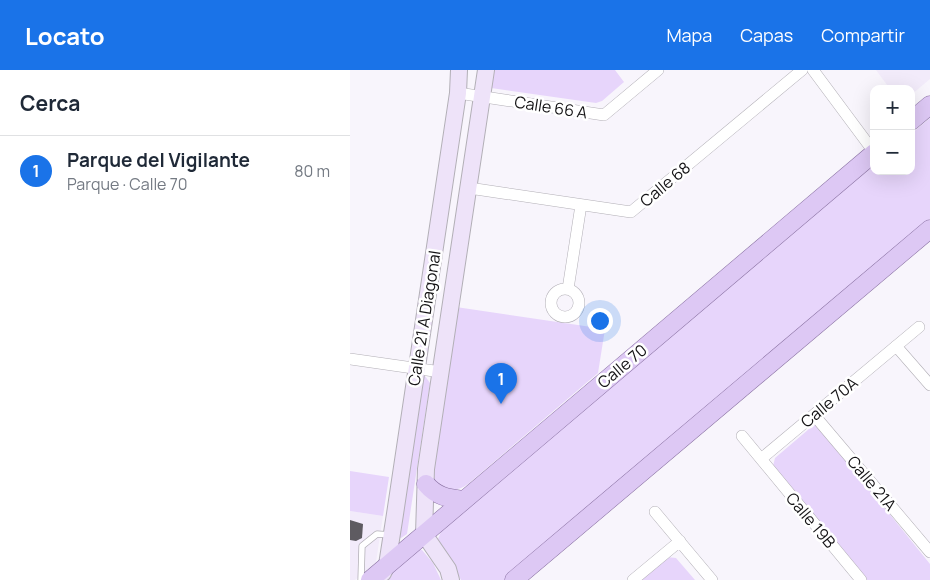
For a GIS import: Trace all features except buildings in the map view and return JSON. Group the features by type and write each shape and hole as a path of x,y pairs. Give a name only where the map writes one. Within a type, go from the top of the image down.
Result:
{"main road":[{"name":"Calle 21 A Diagonal","path":"383,573 392,535 458,93 459,70"},
{"name":"Calle 21 A Diagonal","path":"424,534 426,469 486,70"},
{"path":"915,118 930,106"},
{"name":"Calle 70","path":"370,580 383,573 424,534 870,156"},
{"path":"514,580 930,229"},
{"path":"426,484 433,492 445,498 464,500"},
{"path":"424,534 448,569 451,580"}],"street":[{"name":"Calle 66 A","path":"458,93 604,115 658,70"},
{"name":"Calle 68","path":"469,188 631,212 802,70"},
{"path":"813,70 870,148"},
{"path":"568,289 581,205"},
{"name":"Calle 70A","path":"761,459 920,327"},
{"path":"896,346 930,386"},
{"path":"350,359 441,372"},
{"name":"Calle 21A","path":"814,415 930,552"},
{"name":"Calle 19B","path":"742,436 862,580"},
{"path":"655,512 712,580"},
{"path":"633,580 680,541"}],"lane":[{"path":"360,580 362,546 377,534 392,535"}],"shaded area":[{"path":"494,70 615,70 624,82 602,101 596,103 491,88"},
{"path":"876,70 930,70 930,79 915,92 915,85 887,85"},
{"path":"930,118 930,219 505,580 461,580 438,539 443,527 451,517 870,168 870,175 915,175 915,131"},
{"path":"456,307 605,329 598,373 468,484 458,489 449,489 432,479"},
{"path":"425,376 430,383 407,534 401,538 398,537 421,378"},
{"path":"816,423 930,564 930,580 867,580 773,466 775,458"},
{"path":"350,471 389,477 383,516 350,511"},
{"path":"350,511 383,516 376,562 355,580 350,580"},
{"path":"418,550 422,550 433,563 441,580 387,580 388,576"},
{"path":"667,557 676,558 695,580 641,580"}],"place":[{"name":"Parque del Vigilante","path":"501,404"}]}
